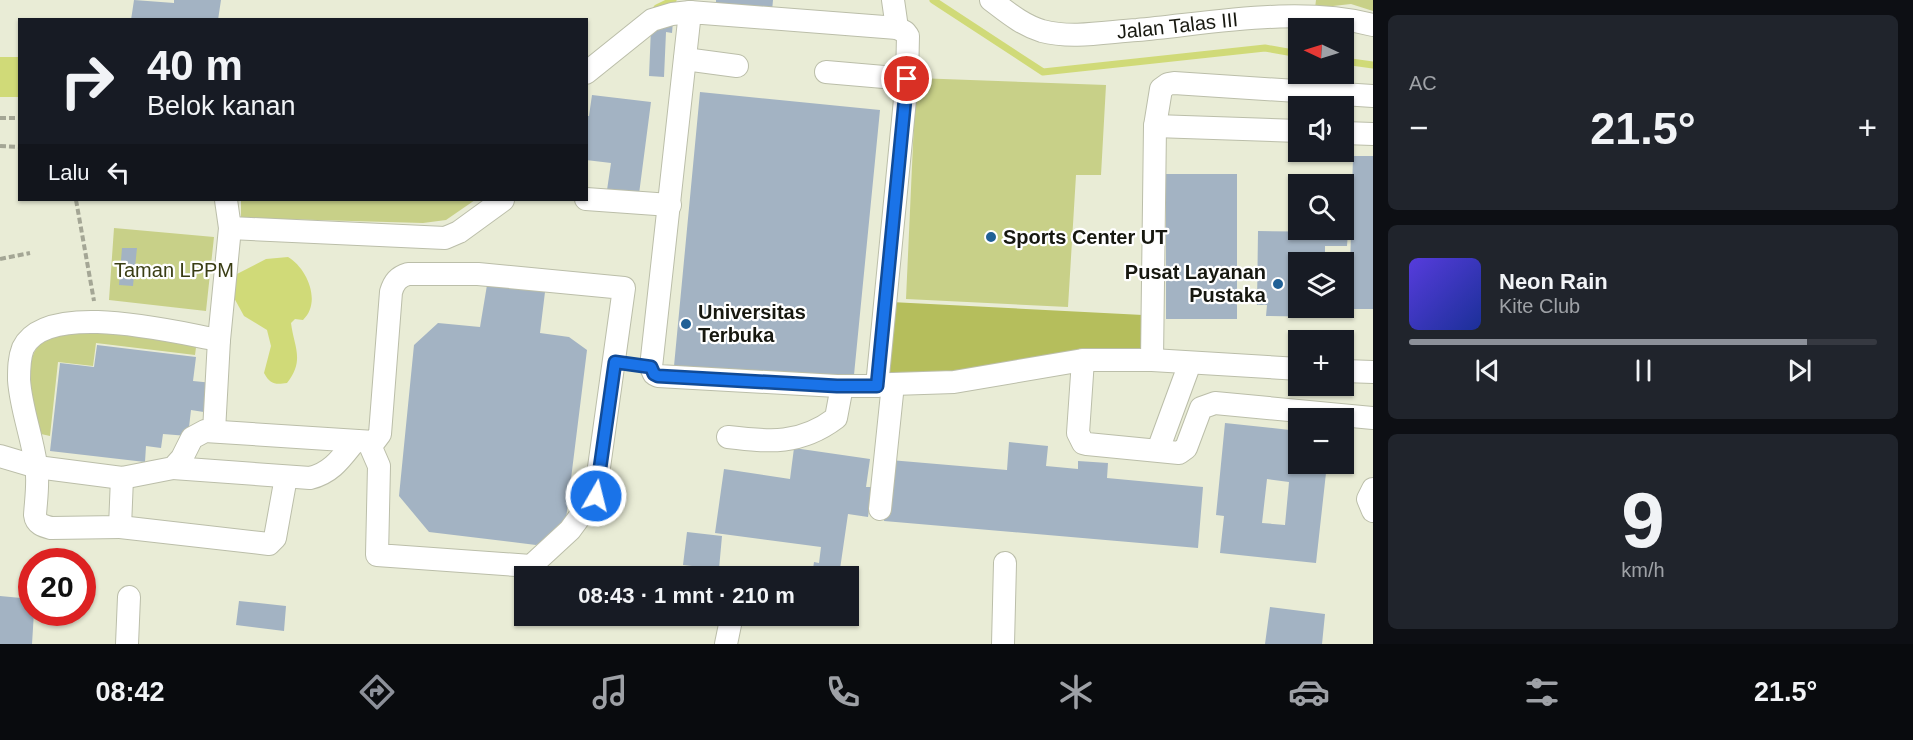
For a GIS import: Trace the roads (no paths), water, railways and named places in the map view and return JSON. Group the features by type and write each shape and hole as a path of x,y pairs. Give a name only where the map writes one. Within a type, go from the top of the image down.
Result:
{"street":[{"path":"893,0 897,28"},
{"name":"Jalan Talas III","path":"991,0 1027,26 1043,31 1085,34 1270,17 1325,18 1373,25"},
{"path":"690,12 651,367 654,374 842,386 954,382 1083,360 1152,360 1288,368"},
{"path":"588,71 652,20 672,14 690,12 897,28 905,32 909,42 885,385 880,509"},
{"path":"685,59 737,66"},
{"path":"826,72 907,79"},
{"path":"1152,360 1155,126 1161,89 1168,84 1288,97"},
{"path":"1354,97 1373,96"},
{"path":"1155,126 1288,131"},
{"path":"1354,133 1373,134"},
{"path":"588,199 670,205"},
{"path":"214,431 219,340 230,228 226,201"},
{"path":"230,228 437,239 459,232 502,201"},
{"path":"173,468 195,434 214,431 362,442 377,440 380,434 391,292 394,283 403,275 478,274 624,288 596,496 570,530 531,566 377,555 379,466 362,442"},
{"path":"219,340 123,324 70,322 58,324 35,334 24,348 19,362 21,399 37,467 35,515 40,525 51,528 120,527 269,544 275,538 286,477"},
{"path":"1083,360 1078,433 1079,439 1088,444 1183,452 1188,445 1197,414 1207,404 1215,403 1373,418"},
{"path":"615,362 651,367"},
{"path":"1158,450 1190,363"},
{"path":"1354,371 1373,372"},
{"path":"728,438 761,441 789,440 820,430 836,418 842,386"},
{"path":"0,456 37,467 122,478 173,468 310,478 324,474 362,442"},
{"path":"120,527 122,478"},
{"path":"1373,489 1368,499 1373,511"},
{"path":"1003,644 1005,563"},
{"path":"127,644 129,597"},
{"path":"726,644 730,626"}],"waterway":[{"path":"657,8 673,0"},
{"path":"933,0 1043,72 1265,48 1288,52"},
{"path":"1354,62 1373,65"},
{"path":"0,77 18,77"}],"place":[{"name":"Sports Center UT","path":"991,237"},
{"name":"Pusat Layanan Pustaka","path":"1278,284"},
{"name":"Universitas Terbuka","path":"686,324"}],"park label":[{"name":"Taman LPPM","path":"174,270"}]}
